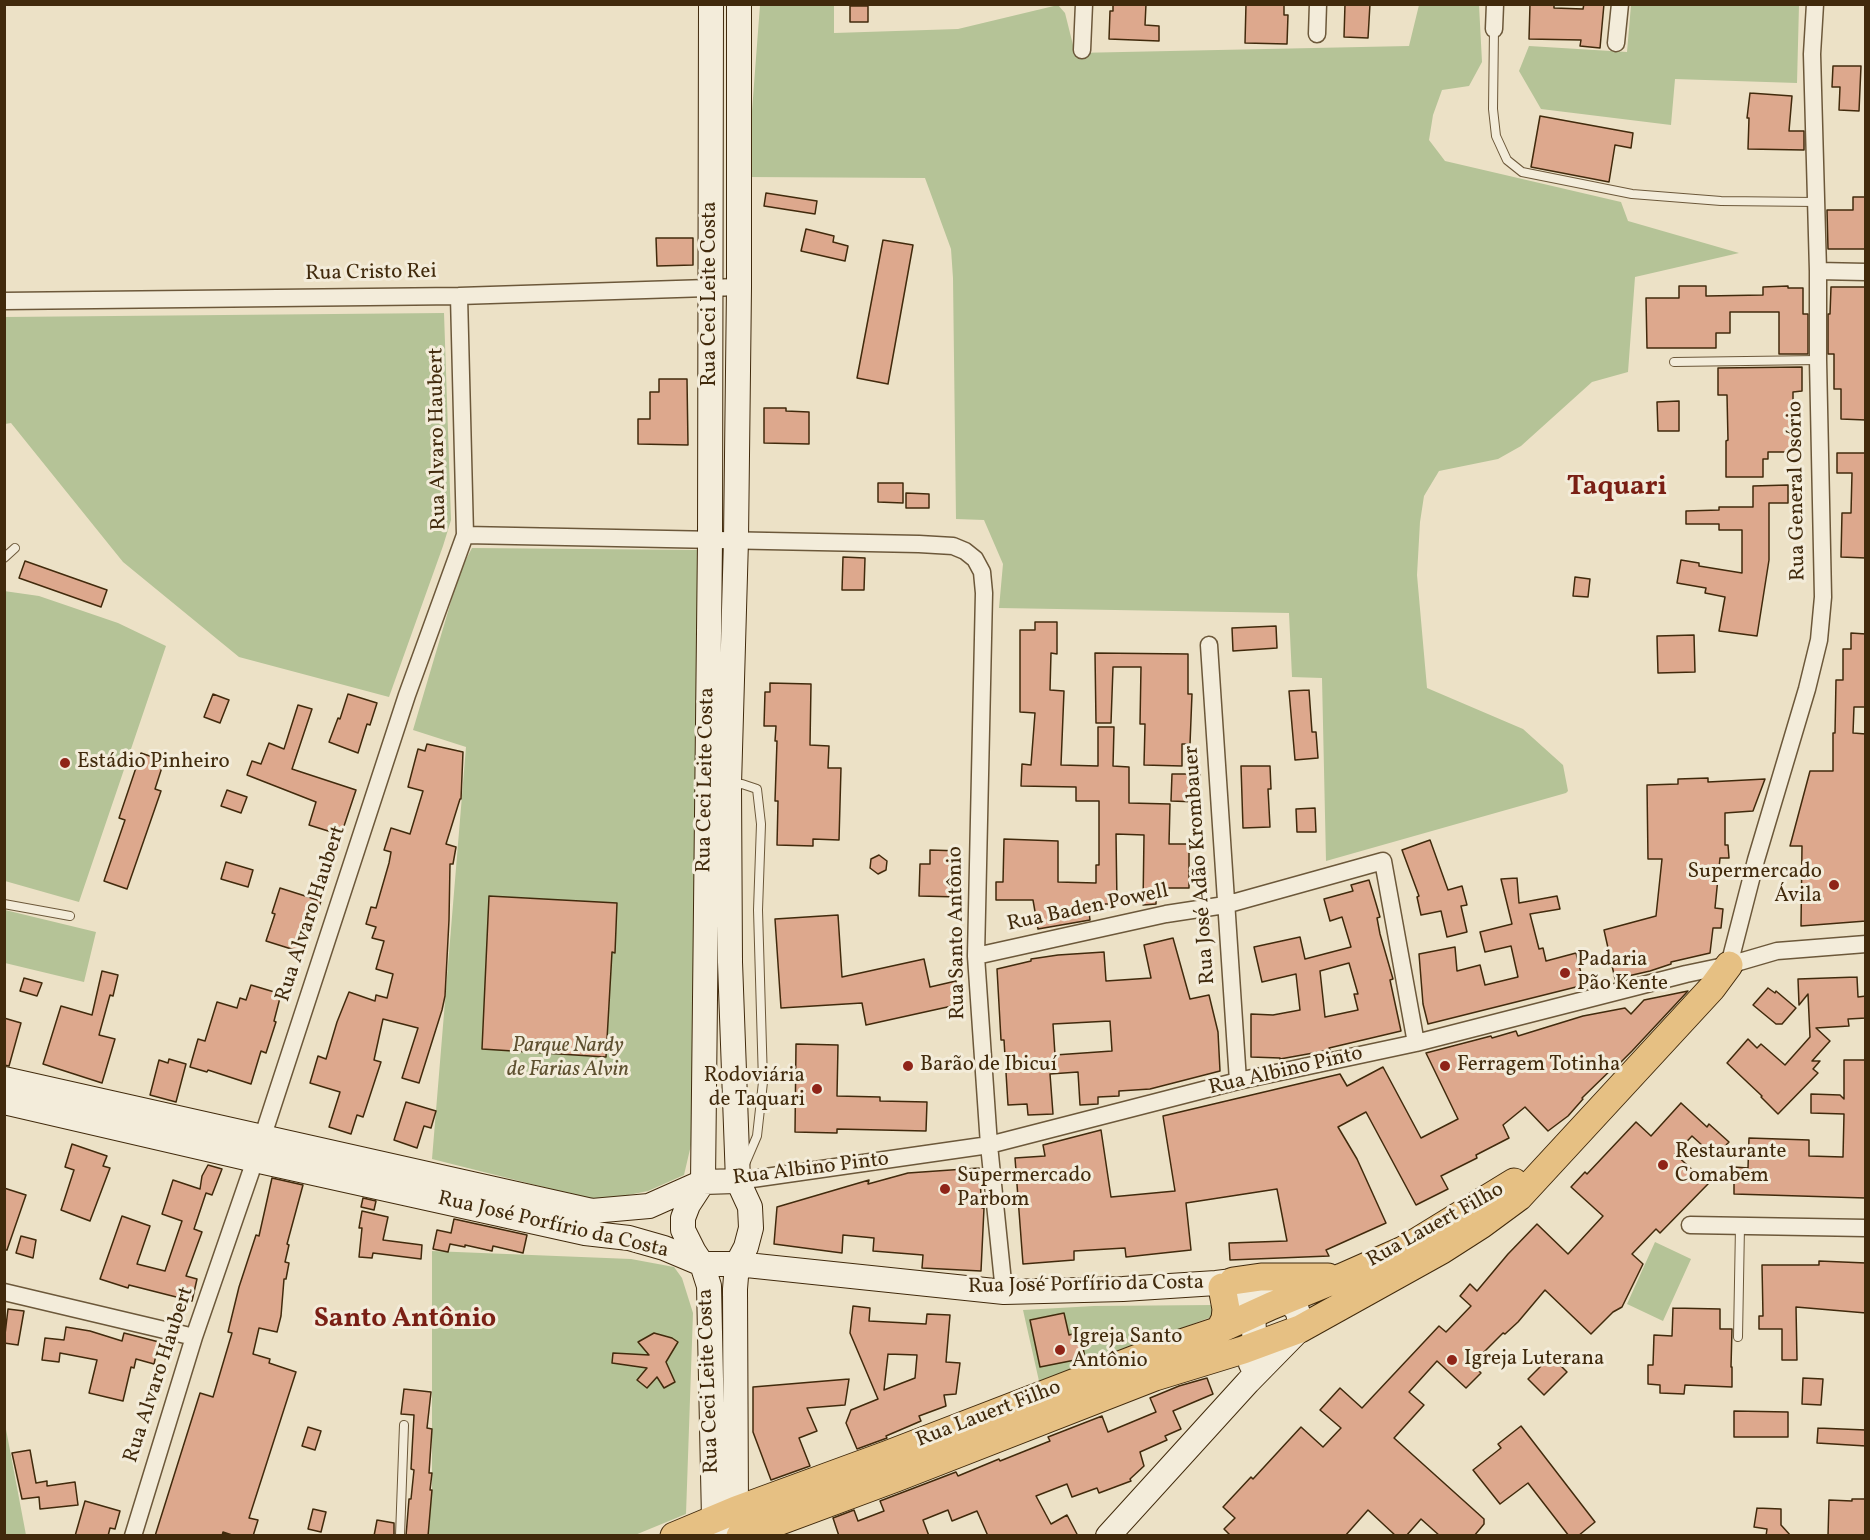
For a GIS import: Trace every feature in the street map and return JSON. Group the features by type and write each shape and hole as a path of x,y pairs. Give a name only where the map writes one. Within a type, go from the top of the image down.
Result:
{"main road":[{"name":"Rua Lauert Filho","path":"674,1536 736,1526 836,1486 886,1455 1152,1366 1255,1346 1300,1329 1349,1288 1403,1250 1557,1158 1712,988 1729,965"},
{"path":"1220,1329 1225,1319 1226,1309 1224,1284 1261,1277 1349,1288"},
{"name":"Rua Lauert Filho","path":"1152,1366 1220,1329 1286,1299 1349,1288"}],"street":[{"name":"Rua Ceci Leite Costa","path":"711,4 710,540 718,786 730,962 738,1181 750,1207 751,1228 746,1247 737,1264 735,1289 736,1526"},
{"name":"Rua Ceci Leite Costa","path":"736,1526 709,1286 702,1264 683,1230 683,1218 688,1205 703,1182 718,786 735,540 739,287 739,4"},
{"path":"1083,50 1084,4"},
{"path":"1317,34 1318,4"},
{"path":"1494,29 1495,4"},
{"path":"1616,43 1620,4"},
{"name":"Rua General Osório","path":"1729,965 1735,935 1819,640 1823,597 1812,54 1815,4"},
{"path":"1818,271 1866,272"},
{"name":"Rua Cristo Rei","path":"4,302 459,296 739,287"},
{"name":"Rua Alvaro Haubert","path":"133,1536 194,1337 259,1149 407,695 465,535 459,296"},
{"path":"465,535 735,540"},
{"name":"Rua Santo Antônio","path":"735,540 953,546 965,551 975,560 982,572 984,593 976,957 989,1145 1004,1293"},
{"name":"Rua José Adão Krombauer","path":"1209,645 1238,1081"},
{"name":"Rua Baden Powell","path":"976,957 1166,914 1225,905 1383,861 1416,1043"},
{"name":"Rua Albino Pinto","path":"703,1182 738,1181 989,1145 1238,1081 1416,1043 1777,951 1866,944"},
{"name":"Rua José Porfírio da Costa","path":"11,1092 259,1149 585,1233 629,1238 664,1248 702,1264 737,1264 1004,1293 1224,1284 1260,1287 1286,1299"},
{"name":"Rua José Porfírio da Costa","path":"259,1149 592,1211 649,1206 703,1182"},
{"path":"1690,1225 1866,1228"},
{"name":"Rua José Porfírio da Costa","path":"1224,1284 1245,1303 1253,1315"},
{"path":"4,1292 194,1337"},
{"path":"1108,1536 1248,1382 1300,1329 1297,1310 1286,1299"},
{"path":"1248,1382 1255,1346 1253,1315"}],"lane":[{"path":"1494,29 1493,109 1496,136 1507,160 1522,172 1632,194 1720,201 1816,202"},
{"path":"1674,362 1818,360"},
{"path":"4,558 15,548"},
{"path":"4,904 70,916"},
{"path":"1738,1337 1740,1226"},
{"path":"400,1536 404,1425"}],"green space":[{"path":"760,5 834,5 834,33 958,29 1058,5 1065,13 1075,53 1409,46 1419,5 1479,5 1482,62 1469,86 1442,90 1433,115 1429,140 1445,161 1621,202 1628,221 1739,253 1635,277 1628,372 1592,382 1521,446 1498,459 1439,471 1424,496 1417,575 1427,688 1523,729 1563,765 1568,791 1326,861 1322,678 1292,677 1289,613 999,608 1003,564 984,520 956,519 951,249 925,178 747,177"},
{"path":"1631,5 1799,5 1797,83 1675,79 1671,125 1541,109 1519,71 1529,46 1627,52"},
{"path":"444,313 451,520 389,697 239,657 123,562 11,423 5,424 5,317"},
{"name":"Parque Nardy de Farias Alvin","path":"472,548 698,550 694,1132 684,1175 648,1191 599,1201 432,1159 466,747 413,730 460,571"},
{"name":"Estádio Pinheiro","path":"4,591 39,596 118,623 166,646 79,902 5,881"},
{"path":"5,910 96,932 84,982 5,963"},
{"path":"1655,1242 1691,1259 1663,1321 1627,1304"},
{"path":"432,1251 631,1259 674,1267 682,1278 693,1313 686,1514 635,1535 428,1536 432,1490"},
{"path":"1212,1305 1214,1316 1039,1381 1023,1310 1094,1306"},
{"path":"5,1424 26,1535 5,1535"}],"building":[{"path":"1113,4 1146,4 1145,25 1159,26 1159,41 1109,39 1110,11 1113,11"},
{"path":"1246,4 1284,4 1284,15 1288,15 1287,44 1245,43"},
{"path":"1345,4 1370,4 1368,38 1344,37"},
{"path":"1530,4 1554,4 1554,8 1583,9 1584,4 1604,4 1600,48 1580,46 1581,40 1529,39"},
{"path":"850,6 868,6 868,22 850,22"},
{"path":"1833,66 1861,66 1859,111 1839,110 1840,87 1832,87"},
{"path":"1750,93 1792,96 1789,131 1804,131 1804,150 1748,149 1749,118 1747,118"},
{"path":"1540,116 1633,133 1631,148 1615,145 1609,182 1531,167"},
{"path":"766,193 817,201 815,214 764,206"},
{"path":"1853,197 1866,197 1866,249 1828,249 1827,210 1853,210"},
{"path":"806,229 834,236 833,242 848,246 845,261 801,251"},
{"path":"656,238 693,238 693,265 657,266"},
{"path":"883,240 913,245 888,384 857,378"},
{"path":"1679,286 1706,286 1706,296 1763,295 1763,287 1803,288 1803,314 1808,314 1808,354 1779,354 1779,312 1730,312 1730,333 1716,333 1716,348 1647,348 1646,298 1679,298"},
{"path":"1831,287 1866,287 1866,420 1841,419 1841,389 1834,389 1834,354 1828,354"},
{"path":"1802,367 1802,391 1793,392 1793,426 1796,426 1797,452 1768,452 1768,459 1763,459 1763,477 1726,477 1727,395 1718,395 1718,368"},
{"path":"659,379 687,379 688,445 638,444 638,419 650,419 650,392 659,392"},
{"path":"1679,401 1679,431 1658,431 1657,402"},
{"path":"764,408 786,408 786,411 809,412 809,444 764,443"},
{"path":"1837,453 1866,453 1866,558 1841,557 1842,513 1851,513 1852,473 1837,473"},
{"path":"878,483 903,483 903,503 878,502"},
{"path":"1788,485 1788,503 1769,503 1769,560 1757,636 1719,631 1725,597 1705,593 1706,588 1677,583 1681,560 1699,563 1699,566 1742,573 1742,530 1719,530 1719,524 1686,524 1686,511 1719,510 1719,507 1753,507 1753,486"},
{"path":"906,493 929,494 929,508 906,508"},
{"path":"843,557 865,558 864,590 842,590"},
{"path":"25,561 107,590 101,607 19,578"},
{"path":"1575,577 1590,579 1588,597 1573,596"},
{"path":"1035,622 1057,622 1057,654 1051,653 1050,690 1064,691 1061,765 1098,766 1098,727 1114,727 1113,766 1129,767 1129,803 1170,804 1169,844 1189,844 1189,888 1156,888 1156,904 1143,905 1144,835 1116,834 1117,904 1088,904 1090,920 1038,929 1033,900 996,900 996,882 1003,882 1004,839 1058,841 1058,882 1096,883 1096,865 1099,865 1099,801 1076,801 1076,787 1021,786 1022,764 1031,765 1035,713 1020,712 1020,630 1035,630"},
{"path":"1276,626 1277,648 1233,651 1232,628"},
{"path":"1851,633 1866,634 1866,707 1854,707 1853,733 1866,734 1866,921 1801,926 1802,846 1790,846 1810,771 1833,771 1836,680 1843,680 1843,649 1851,649"},
{"path":"1694,635 1695,672 1658,673 1657,636"},
{"path":"1095,653 1188,654 1188,694 1192,694 1190,744 1182,744 1182,766 1144,765 1145,724 1140,724 1141,667 1113,667 1111,723 1096,723"},
{"path":"770,683 811,684 810,745 829,746 828,768 841,768 839,840 813,839 813,846 777,845 776,726 764,726 765,692 770,692"},
{"path":"1309,690 1312,732 1316,732 1318,758 1295,760 1289,691"},
{"path":"213,694 229,700 220,723 204,717"},
{"path":"348,694 377,703 370,725 367,724 358,753 329,742"},
{"path":"298,705 312,709 292,769 356,790 341,835 309,825 316,802 247,775 252,761 261,764 269,743 284,749"},
{"path":"427,744 463,752 461,799 446,844 456,847 453,864 450,864 445,996 419,1083 402,1078 418,1028 383,1019 374,1060 381,1062 363,1117 357,1115 351,1134 329,1127 340,1092 310,1083 318,1056 326,1059 349,992 375,1001 376,995 387,998 393,974 376,969 384,941 372,938 376,927 366,924 371,907 376,908 389,863 391,852 384,850 391,828 410,834 423,791 408,787 418,749 425,751"},
{"path":"141,753 164,761 155,789 161,791 127,889 104,881 125,820 119,818"},
{"path":"1241,766 1270,766 1271,789 1268,789 1270,827 1243,828"},
{"path":"1172,774 1200,774 1198,802 1171,801"},
{"path":"1708,778 1708,782 1765,779 1753,811 1725,813 1725,845 1728,845 1729,858 1720,858 1715,908 1723,909 1721,928 1713,928 1710,953 1615,979 1604,930 1656,916 1662,859 1648,859 1647,785 1678,784 1678,779"},
{"path":"227,790 247,797 241,813 221,806"},
{"path":"1315,808 1316,832 1297,832 1296,809"},
{"path":"1430,840 1448,890 1462,886 1467,905 1461,906 1467,932 1447,937 1441,911 1421,915 1417,897 1419,896 1402,850"},
{"path":"930,850 961,851 960,897 919,896 920,864 930,864"},
{"path":"879,855 887,861 886,870 878,874 870,868 871,859"},
{"path":"226,862 253,870 248,887 221,879"},
{"path":"1517,878 1519,903 1557,896 1560,909 1530,914 1539,949 1543,948 1546,961 1576,953 1584,985 1428,1024 1423,1004 1419,954 1455,947 1457,971 1480,965 1485,985 1518,977 1511,946 1485,952 1480,932 1512,924 1501,879"},
{"path":"1369,880 1380,917 1377,918 1393,979 1390,980 1401,1031 1329,1048 1330,1050 1280,1059 1251,1057 1251,1014 1273,1015 1300,1010 1296,974 1262,982 1254,947 1300,937 1305,959 1351,947 1342,917 1330,921 1324,899 1353,891 1351,885","holes":["1349,963 1358,994 1354,994 1358,1010 1325,1017 1320,971"]},
{"path":"280,888 321,901 314,922 311,921 301,952 266,941 275,914 272,913"},
{"path":"489,896 617,903 606,1057 482,1049"},
{"path":"838,915 842,977 924,959 930,987 956,981 961,1004 866,1025 862,1003 781,1008 775,919"},
{"path":"1173,938 1190,999 1209,995 1218,1032 1220,1071 1150,1089 1119,1091 1119,1096 1098,1097 1098,1104 1080,1105 1078,1072 1050,1074 1053,1114 1028,1115 1027,1104 1008,1105 997,969 1031,961 1031,959 1104,952 1106,981 1151,978 1144,945","holes":["1110,1021 1112,1051 1055,1055 1053,1024"]},
{"path":"102,971 118,975 99,1035 115,1039 102,1083 43,1064 61,1006 92,1015"},
{"path":"1857,977 1858,997 1866,996 1866,1018 1848,1019 1849,1026 1816,1028 1830,1041 1812,1061 1820,1061 1813,1069 1818,1073 1778,1114 1727,1063 1748,1039 1757,1048 1761,1044 1785,1065 1810,1037 1808,994 1799,1005 1798,979"},
{"path":"24,978 42,983 37,996 20,991"},
{"path":"251,985 281,994 274,1021 276,1022 266,1053 261,1051 251,1084 208,1070 207,1072 190,1067 198,1039 205,1041 217,1002 237,1008 240,998 246,1000"},
{"path":"1768,988 1775,993 1776,991 1796,1008 1782,1024 1776,1024 1753,1005"},
{"path":"1688,991 1632,1051 1582,1098 1568,1116 1548,1131 1525,1107 1503,1125 1509,1138 1476,1155 1477,1158 1441,1176 1448,1189 1416,1205 1366,1112 1338,1127 1357,1159 1386,1223 1326,1250 1329,1256 1230,1260 1229,1243 1287,1241 1277,1189 1186,1203 1191,1250 1126,1257 1125,1248 1074,1251 1074,1260 1023,1264 1015,1158 1045,1156 1043,1145 1101,1130 1111,1197 1175,1191 1163,1116 1340,1074 1347,1086 1383,1067 1421,1138 1458,1119 1426,1053 1516,1031 1518,1036 1583,1016 1625,1008 1631,1014 1644,1000"},
{"path":"4,1018 21,1023 9,1066 4,1065"},
{"path":"796,1044 838,1045 837,1096 880,1097 880,1101 927,1102 926,1131 837,1129 837,1133 795,1132"},
{"path":"169,1059 186,1064 176,1102 150,1095 159,1060 168,1063"},
{"path":"1844,1060 1866,1060 1866,1198 1734,1194 1734,1167 1748,1168 1749,1138 1809,1140 1809,1156 1843,1157 1844,1114 1811,1113 1811,1094 1840,1095 1844,1099"},
{"path":"406,1102 436,1111 431,1128 424,1126 417,1148 394,1140"},
{"path":"1681,1103 1707,1127 1709,1124 1729,1142 1715,1157 1692,1136 1675,1154 1708,1184 1660,1233 1656,1229 1632,1254 1643,1264 1622,1307 1613,1312 1591,1334 1545,1290 1518,1322 1505,1334 1503,1333 1472,1364 1481,1373 1466,1388 1437,1361 1409,1392 1424,1405 1394,1438 1484,1519 1484,1524 1474,1536 1440,1536 1421,1519 1406,1536 1396,1536 1368,1510 1345,1536 1231,1536 1224,1529 1235,1518 1223,1507 1251,1477 1253,1479 1301,1427 1323,1447 1341,1428 1320,1410 1340,1388 1362,1408 1439,1326 1446,1332 1471,1306 1460,1296 1470,1284 1477,1291 1537,1224 1568,1254 1603,1216 1571,1187 1585,1172 1587,1174 1636,1122 1651,1136"},
{"path":"72,1144 107,1156 103,1166 110,1168 90,1221 61,1210 74,1170 65,1167"},
{"path":"208,1165 222,1169 212,1195 206,1193 194,1229 202,1232 186,1276 197,1279 192,1301 129,1285 128,1288 100,1279 122,1216 150,1226 137,1264 165,1271 182,1221 162,1214 173,1180 200,1189 202,1176"},
{"path":"979,1168 982,1208 984,1208 981,1271 922,1268 923,1255 873,1251 874,1238 843,1235 842,1253 774,1244 777,1207 869,1180 868,1184 908,1173"},
{"path":"272,1178 303,1185 287,1244 289,1245 285,1262 289,1263 286,1279 284,1279 281,1316 277,1332 259,1328 253,1354 270,1359 269,1363 296,1372 249,1518 258,1520 253,1536 235,1536 223,1532 222,1536 155,1536 200,1393 213,1397 232,1333 228,1332 239,1287 256,1235 259,1236"},
{"path":"4,1188 26,1195 7,1250 4,1250"},
{"path":"363,1198 376,1201 374,1210 361,1207"},
{"path":"362,1211 388,1217 383,1240 422,1245 421,1259 373,1253 372,1258 359,1257 362,1228 359,1228"},
{"path":"454,1219 527,1235 523,1253 493,1246 492,1251 450,1244 448,1252 433,1249 437,1230 451,1233"},
{"path":"21,1236 36,1240 33,1258 16,1253"},
{"path":"1819,1261 1866,1263 1866,1313 1796,1307 1797,1360 1782,1360 1782,1329 1759,1329 1759,1316 1763,1316 1762,1265 1819,1265"},
{"path":"853,1306 870,1308 869,1321 926,1324 927,1314 950,1315 946,1362 960,1363 956,1394 944,1395 946,1406 919,1416 921,1421 886,1436 887,1438 857,1449 846,1423 851,1410 878,1399 850,1333","holes":["888,1354 917,1355 915,1378 884,1390"]},
{"path":"1673,1308 1720,1309 1720,1329 1732,1329 1732,1387 1685,1385 1684,1394 1660,1393 1660,1385 1648,1384 1648,1365 1653,1365 1654,1335 1672,1336"},
{"path":"8,1309 24,1311 18,1345 4,1343"},
{"name":"Igreja Santo Antônio","path":"1064,1313 1069,1335 1080,1332 1085,1358 1040,1367 1030,1320"},
{"path":"66,1327 90,1331 122,1341 124,1333 159,1342 154,1364 136,1359 134,1368 131,1367 123,1401 89,1393 97,1360 60,1353 59,1362 42,1360 45,1338 64,1340"},
{"path":"654,1333 678,1342 666,1362 675,1382 664,1388 657,1377 647,1388 637,1380 647,1368 612,1363 613,1353 649,1355 638,1342"},
{"path":"1551,1356 1567,1372 1544,1395 1528,1379"},
{"path":"1207,1378 1213,1394 1173,1411 1181,1429 1165,1436 1167,1440 1140,1452 1144,1466 1130,1479 1131,1481 1099,1493 1097,1488 1072,1497 1067,1484 1036,1496 1051,1524 1067,1515 1078,1536 988,1536 977,1511 952,1521 948,1510 923,1520 929,1536 839,1536 833,1518 854,1510 858,1521 884,1511 880,1501 956,1472 958,1476 999,1459 1000,1461 1050,1441 1048,1437 1102,1416 1108,1432 1156,1412 1150,1398"},
{"path":"1803,1378 1823,1379 1821,1405 1802,1404"},
{"path":"849,1379 845,1405 807,1408 817,1431 799,1438 810,1466 771,1480 753,1432 753,1387"},
{"path":"404,1389 431,1392 427,1428 432,1429 429,1473 432,1473 430,1490 432,1490 428,1536 406,1536 414,1470 411,1469 414,1415 401,1414"},
{"path":"1734,1411 1788,1412 1788,1437 1734,1437"},
{"path":"1521,1426 1595,1522 1578,1536 1569,1536 1528,1483 1500,1504 1473,1470 1501,1448 1498,1444"},
{"path":"308,1427 321,1431 315,1450 302,1446"},
{"path":"1818,1428 1866,1430 1866,1446 1817,1443"},
{"path":"30,1450 36,1483 47,1481 47,1486 75,1482 78,1505 40,1509 39,1497 22,1499 12,1453"},
{"path":"1852,1499 1866,1499 1866,1536 1828,1536 1829,1500 1852,1501"},
{"path":"85,1501 120,1511 115,1529 110,1528 108,1536 75,1536"},
{"path":"1757,1508 1781,1509 1781,1525 1791,1536 1766,1536 1767,1529 1754,1527"},
{"path":"313,1509 326,1512 321,1532 308,1529"},
{"path":"377,1520 394,1523 394,1536 374,1536"}],"place":[{"name":"Estádio Pinheiro","path":"65,763"},
{"name":"Supermercado Ávila","path":"1834,885"},
{"name":"Padaria Pão Kente","path":"1565,973"},
{"name":"Barão de Ibicuí","path":"908,1066"},
{"name":"Ferragem Totinha","path":"1445,1066"},
{"name":"Rodoviária de Taquari","path":"817,1089"},
{"name":"Restaurante Comabem","path":"1663,1165"},
{"name":"Supermercado Parbom","path":"945,1189"},
{"name":"Igreja Santo Antônio","path":"1060,1350"},
{"name":"Igreja Luterana","path":"1452,1360"}],"district":[{"name":"Taquari","path":"1617,489"},
{"name":"Santo Antônio","path":"405,1321"}]}
